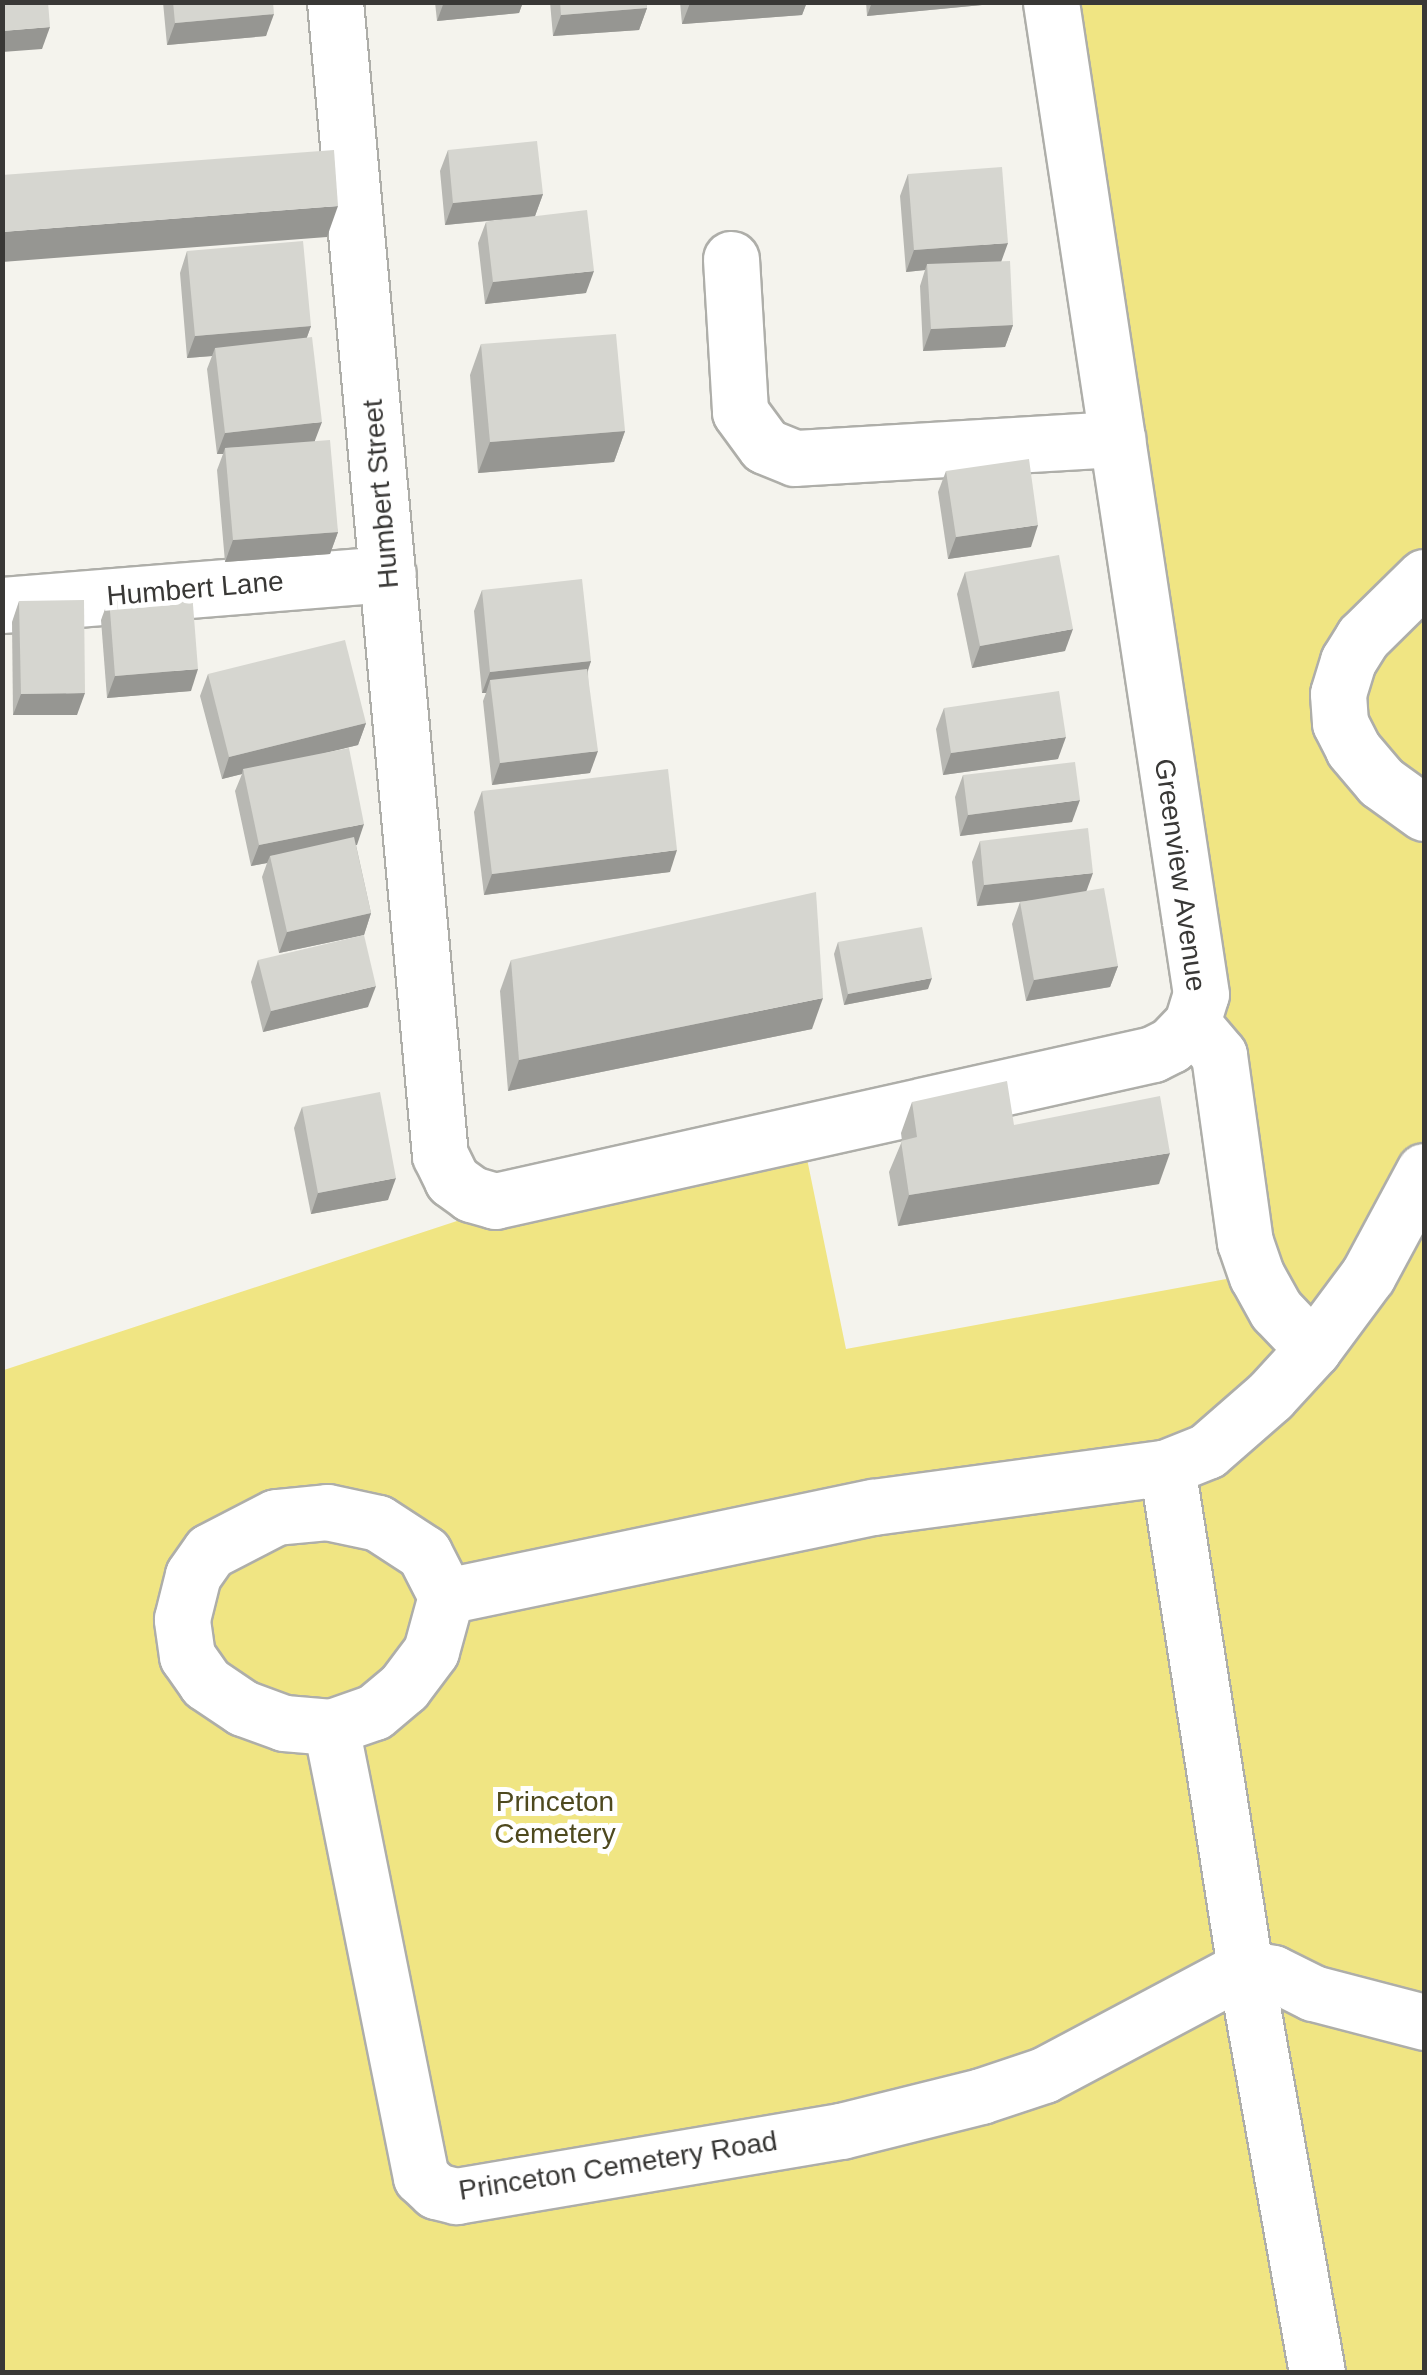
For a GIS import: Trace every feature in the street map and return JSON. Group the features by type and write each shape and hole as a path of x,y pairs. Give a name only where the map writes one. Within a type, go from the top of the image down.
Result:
{"street":[{"name":"Humbert Street","path":"335,2 328,155 388,574 424,986"},
{"name":"Greenview Avenue","path":"424,986 440,1156 452,1180 472,1194 496,1201 1152,1054 1171,1046 1192,1023 1200,994 1051,2"},
{"path":"731,259 740,412 765,446 794,458 1090,437 1117,439"},
{"name":"Humbert Lane","path":"2,605 388,574"},
{"path":"1424,577 1363,637 1348,661 1338,694 1340,723 1353,748 1381,782 1424,813"},
{"path":"1192,1023 1219,1055 1245,1242 1257,1276 1276,1310 1313,1349"},
{"path":"446,1596 872,1507 1167,1467 1207,1451 1270,1396 1313,1349 1368,1275 1424,1171"},
{"path":"1167,1467 1245,1968 1317,2372"},
{"path":"327,1512 378,1523 424,1554 446,1596 431,1651 404,1687 374,1712 331,1726 284,1723 243,1708 206,1683 187,1656 182,1620 193,1576 210,1551 276,1517 327,1512"},
{"name":"Princeton Cemetery Road","path":"331,1726 420,2176 436,2191 456,2196 841,2131 981,2096 1044,2075 1245,1968"},
{"path":"1245,1968 1273,1973 1313,1993 1424,2022"}],"green space":[{"name":"Princeton Cemetery","path":"1064,3 1424,3 1424,2372 3,2372 4,1370 460,1220 805,1149 846,1349 1248,1275"}],"building":[{"path":"2,2 48,2 50,27 2,31"},
{"path":"173,2 273,2 274,14 175,23"},
{"path":"560,2 646,2 647,8 561,15"},
{"path":"537,141 543,194 453,203 448,150"},
{"path":"334,150 338,206 2,232 2,175"},
{"path":"1002,167 1008,243 914,250 908,174"},
{"path":"587,210 594,271 493,282 486,222"},
{"path":"303,241 311,326 195,336 187,251"},
{"path":"1010,261 1013,325 931,329 927,264"},
{"path":"616,334 625,431 490,442 481,344"},
{"path":"312,337 322,422 225,433 215,348"},
{"path":"330,440 338,532 233,540 225,448"},
{"path":"1029,459 1038,525 956,537 946,471"},
{"path":"1059,555 1073,629 980,646 965,572"},
{"path":"582,579 591,661 490,672 482,590"},
{"path":"192,592 198,669 115,676 109,598"},
{"path":"84,600 85,693 21,694 19,601"},
{"path":"345,640 366,723 229,757 208,674"},
{"path":"587,669 598,751 500,763 490,680"},
{"path":"1059,691 1066,737 951,753 944,708"},
{"path":"349,748 364,824 259,845 243,769"},
{"path":"1075,762 1080,800 968,815 963,775"},
{"path":"668,769 677,850 492,874 482,791"},
{"path":"1088,828 1093,873 984,885 980,841"},
{"path":"354,837 371,913 287,932 270,856"},
{"path":"1104,888 1118,966 1034,980 1020,902"},
{"path":"816,892 823,998 519,1060 511,960"},
{"path":"922,927 932,978 848,994 838,942"},
{"path":"364,935 376,986 271,1011 258,960"},
{"path":"1007,1081 1014,1125 1160,1096 1170,1153 909,1195 901,1141 917,1137 912,1102"},
{"path":"380,1092 396,1178 318,1193 302,1107"}]}
